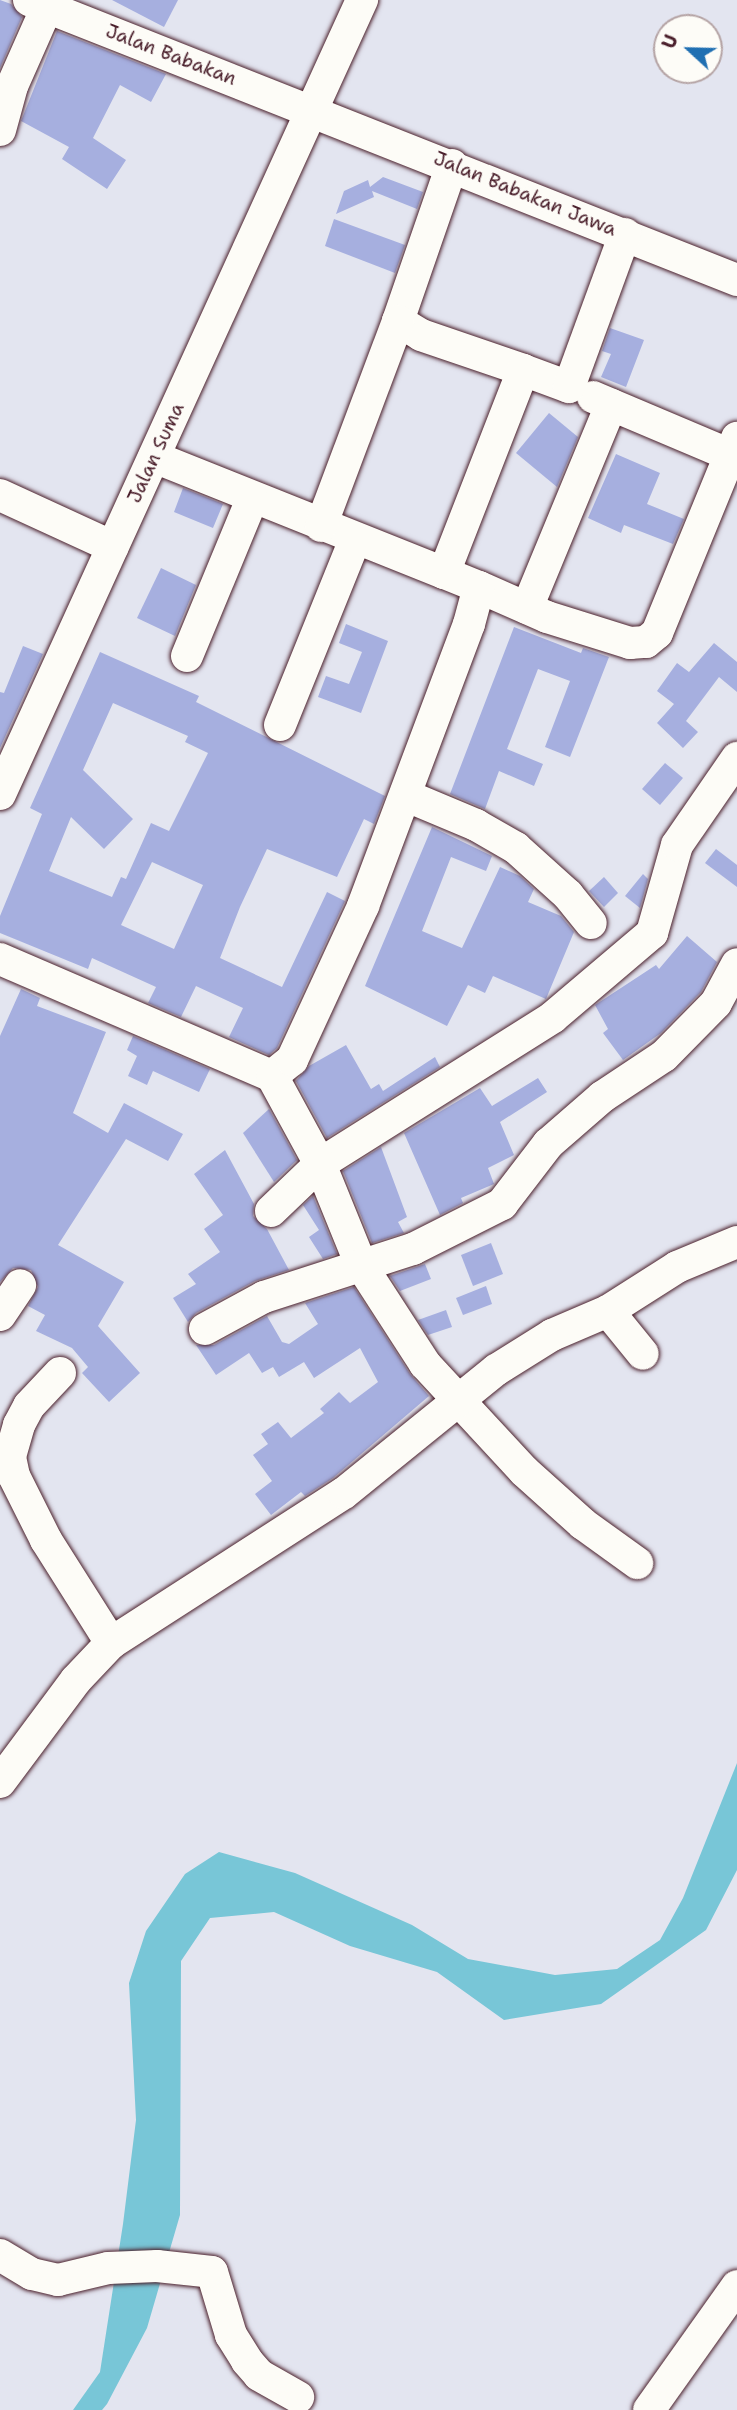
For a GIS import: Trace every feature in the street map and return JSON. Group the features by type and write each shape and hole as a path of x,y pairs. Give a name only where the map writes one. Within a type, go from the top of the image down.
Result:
{"street":[{"name":"Jalan Suma","path":"0,794 362,0"},
{"name":"Jalan Babakan","path":"38,4 97,12 312,111"},
{"path":"0,130 38,4"},
{"name":"Jalan Babakan Jawa","path":"312,111 737,281"},
{"path":"321,526 398,321 452,165"},
{"path":"569,387 625,234"},
{"path":"154,457 252,499 527,608 630,643 646,642 657,633 734,446 611,405 523,370 421,335 398,321"},
{"path":"444,573 523,370"},
{"path":"527,608 611,405"},
{"path":"0,495 113,547"},
{"path":"187,656 252,499"},
{"path":"280,725 355,540"},
{"path":"272,1076 292,1060 314,1016 407,796 479,587"},
{"path":"271,1211 320,1164 553,1017 652,933 677,845 737,758"},
{"path":"407,796 476,825 516,848 568,895 591,923"},
{"path":"0,959 272,1076 320,1164 361,1265 417,1352 524,1472 583,1524 637,1563"},
{"path":"205,1329 264,1297 413,1249 502,1204 548,1144 601,1097 664,1056 716,1003 737,964"},
{"path":"0,1782 76,1680 111,1643 344,1493 496,1370 552,1335 608,1311 677,1267 737,1242"},
{"path":"0,1315 20,1285"},
{"path":"608,1311 643,1354"},
{"path":"60,1373 29,1406 10,1457 14,1476 46,1540 111,1643"},
{"path":"0,2255 32,2274 58,2280 108,2268 206,2270 215,2276 232,2335 247,2361 259,2375 298,2397"},
{"path":"649,2410 737,2286"}],"water":[{"path":"737,1763 737,1870 706,1930 601,2004 504,2020 437,1972 350,1946 274,1912 210,1918 181,1961 180,2215 147,2328 107,2404 102,2410 73,2410 100,2372 123,2224 136,2120 129,1983 146,1931 185,1874 219,1852 295,1873 412,1925 468,1959 555,1975 617,1969 660,1940 683,1898"}],"building":[{"path":"0,0 11,4 22,17 0,68"},
{"path":"112,0 178,0 164,27"},
{"path":"57,31 166,74 151,102 120,85 93,138 126,160 107,189 62,159 69,147 21,121"},
{"path":"383,177 423,192 417,209 372,191 374,197 336,214 344,191 368,180 370,187"},
{"path":"334,219 405,245 395,273 325,246"},
{"path":"610,328 644,340 626,387 601,377 611,354 602,351"},
{"path":"549,413 578,437 557,487 516,453"},
{"path":"616,454 660,473 647,504 684,519 673,544 624,525 621,533 588,518"},
{"path":"183,488 223,504 213,528 174,512"},
{"path":"161,568 196,585 175,636 137,618"},
{"path":"346,624 388,641 361,713 318,697 326,676 349,684 362,652 339,643"},
{"path":"514,627 581,653 583,648 609,657 570,757 545,747 570,681 538,669 507,749 543,764 534,786 499,771 485,809 450,794"},
{"path":"714,643 737,662 737,692 719,677 686,721 698,732 683,748 657,723 674,704 657,691 677,663 689,672"},
{"path":"23,646 43,654 0,748 0,692 4,693"},
{"path":"100,652 199,696 196,702 385,796 374,824 364,819 337,877 267,849 240,907 220,958 282,987 327,892 345,901 277,1048 269,1055 229,1037 243,1008 196,986 181,1017 148,1003 156,987 92,958 88,969 0,933 0,916 42,814 30,808","holes":["113,703 188,736 185,742 208,753 169,831 151,823 126,879 121,877 112,897 49,871 71,817 104,849 133,819 83,770","152,862 203,885 174,949 121,925"]},
{"path":"665,763 683,778 660,805 642,789"},
{"path":"432,827 492,856 486,871 451,857 422,931 462,948 500,867 520,876 534,889 528,902 561,916 574,932 546,999 493,976 485,993 468,985 447,1026 365,986"},
{"path":"716,849 737,865 737,887 705,863"},
{"path":"643,874 648,879 640,908 625,896"},
{"path":"604,877 618,893 604,907 589,891"},
{"path":"687,936 717,962 701,992 661,1033 623,1060 603,1033 608,1029 595,1005 656,965 659,969"},
{"path":"21,989 40,998 37,1006 106,1032 73,1113 108,1133 124,1103 183,1134 168,1161 126,1139 58,1245 124,1282 98,1326 140,1373 109,1402 82,1373 88,1367 72,1348 36,1331 45,1315 28,1306 38,1287 31,1270 13,1268 0,1282 0,1036"},
{"path":"133,1036 210,1069 199,1092 153,1071 147,1085 128,1076 137,1056 127,1050"},
{"path":"346,1045 371,1089 379,1084 383,1091 435,1057 440,1067 327,1138 296,1081 309,1066"},
{"path":"538,1078 547,1092 500,1122 514,1155 488,1168 494,1184 461,1198 463,1203 440,1215 404,1133 480,1088 492,1106"},
{"path":"269,1109 297,1160 274,1182 243,1133"},
{"path":"381,1147 407,1217 398,1222 404,1233 372,1243 343,1171"},
{"path":"225,1150 254,1204 253,1216 267,1229 289,1270 255,1281 196,1313 188,1322 173,1298 196,1284 188,1274 220,1252 204,1229 223,1215 194,1174"},
{"path":"313,1196 337,1254 323,1259 309,1237 319,1230 303,1205"},
{"path":"491,1243 503,1274 473,1286 461,1255"},
{"path":"425,1264 431,1279 400,1291 390,1276"},
{"path":"486,1286 492,1304 463,1315 456,1298"},
{"path":"354,1287 410,1374 429,1396 333,1478 305,1496 301,1492 271,1515 255,1494 272,1481 253,1455 268,1444 261,1434 278,1422 291,1438 324,1413 320,1409 339,1392 350,1403 378,1382 360,1348 314,1378 304,1362 279,1377 273,1367 262,1373 249,1353 216,1375 196,1345 214,1345 267,1316 282,1342 289,1344 318,1324 305,1303"},
{"path":"446,1310 452,1327 428,1335 418,1320"}]}
